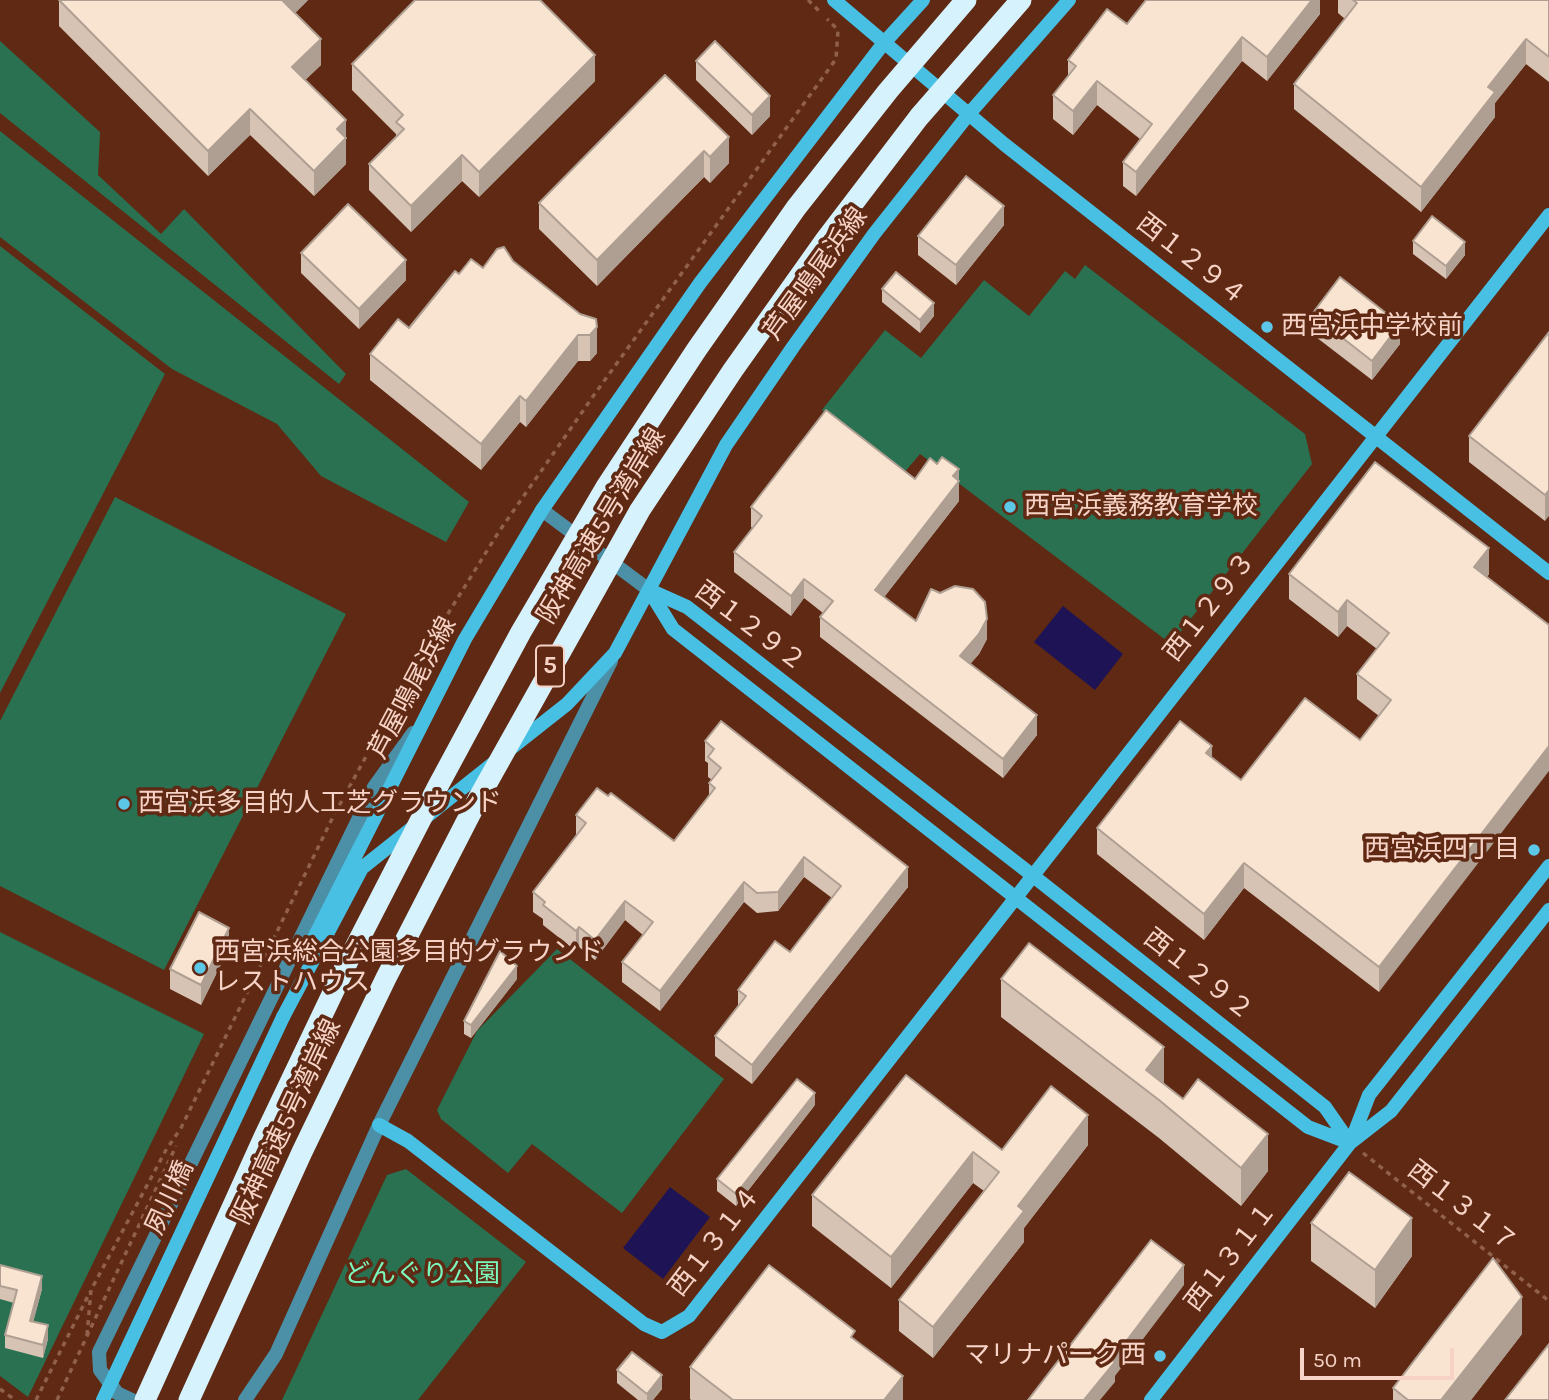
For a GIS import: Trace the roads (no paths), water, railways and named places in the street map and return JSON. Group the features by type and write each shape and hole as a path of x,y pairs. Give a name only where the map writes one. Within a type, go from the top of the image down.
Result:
{"highway":[{"name":"阪神高速5号湾岸線","path":"145,1400 264,1137 348,961 450,762 592,512 696,349 796,208 888,90 966,0"},
{"name":"阪神高速5号湾岸線","path":"189,1400 302,1152 386,978 505,750 640,510 733,370 825,239 919,117 1021,0"}],"street":[{"name":"西１２９４","path":"834,0 968,115 1549,573"},
{"name":"芦屋鳴尾浜線","path":"283,1017 306,954 421,722 465,639 542,510 700,284 884,44 923,0"},
{"name":"芦屋鳴尾浜線","path":"283,1017 362,868 567,704 615,653 726,445 874,234 968,115 1069,0"},
{"name":"西１２９３","path":"1014,898 1549,215"},
{"path":"542,510 649,590"},
{"name":"西１２９２","path":"649,590 687,607 1031,875 1325,1107 1350,1143"},
{"name":"西１２９２","path":"649,590 673,629 1308,1127 1350,1143"},
{"path":"245,1400 276,1354 379,1125 552,774 615,653"},
{"path":"132,1400 117,1393 100,1370 99,1352 374,787 421,722"},
{"path":"1350,1143 1369,1095 1549,866"},
{"name":"西１３１４","path":"379,1125 408,1141 644,1324 662,1332 689,1316 1014,898"},
{"path":"1350,1143 1391,1111 1549,910"},
{"name":"夙川橋","path":"103,1400 283,1017"},
{"name":"西１３１１","path":"1151,1400 1350,1143"}],"place":[{"name":"西宮浜中学校前","path":"1267,327"},
{"name":"西宮浜義務教育学校","path":"1010,507"},
{"name":"西宮浜多目的人工芝グラウンド","path":"124,804"},
{"name":"西宮浜四丁目","path":"1534,850"},
{"name":"西宮浜総合公園多目的グラウンド レストハウス","path":"200,968"},
{"name":"マリナパーク西","path":"1160,1356"}],"park label":[{"name":"どんぐり公園","path":"422,1275"}]}
